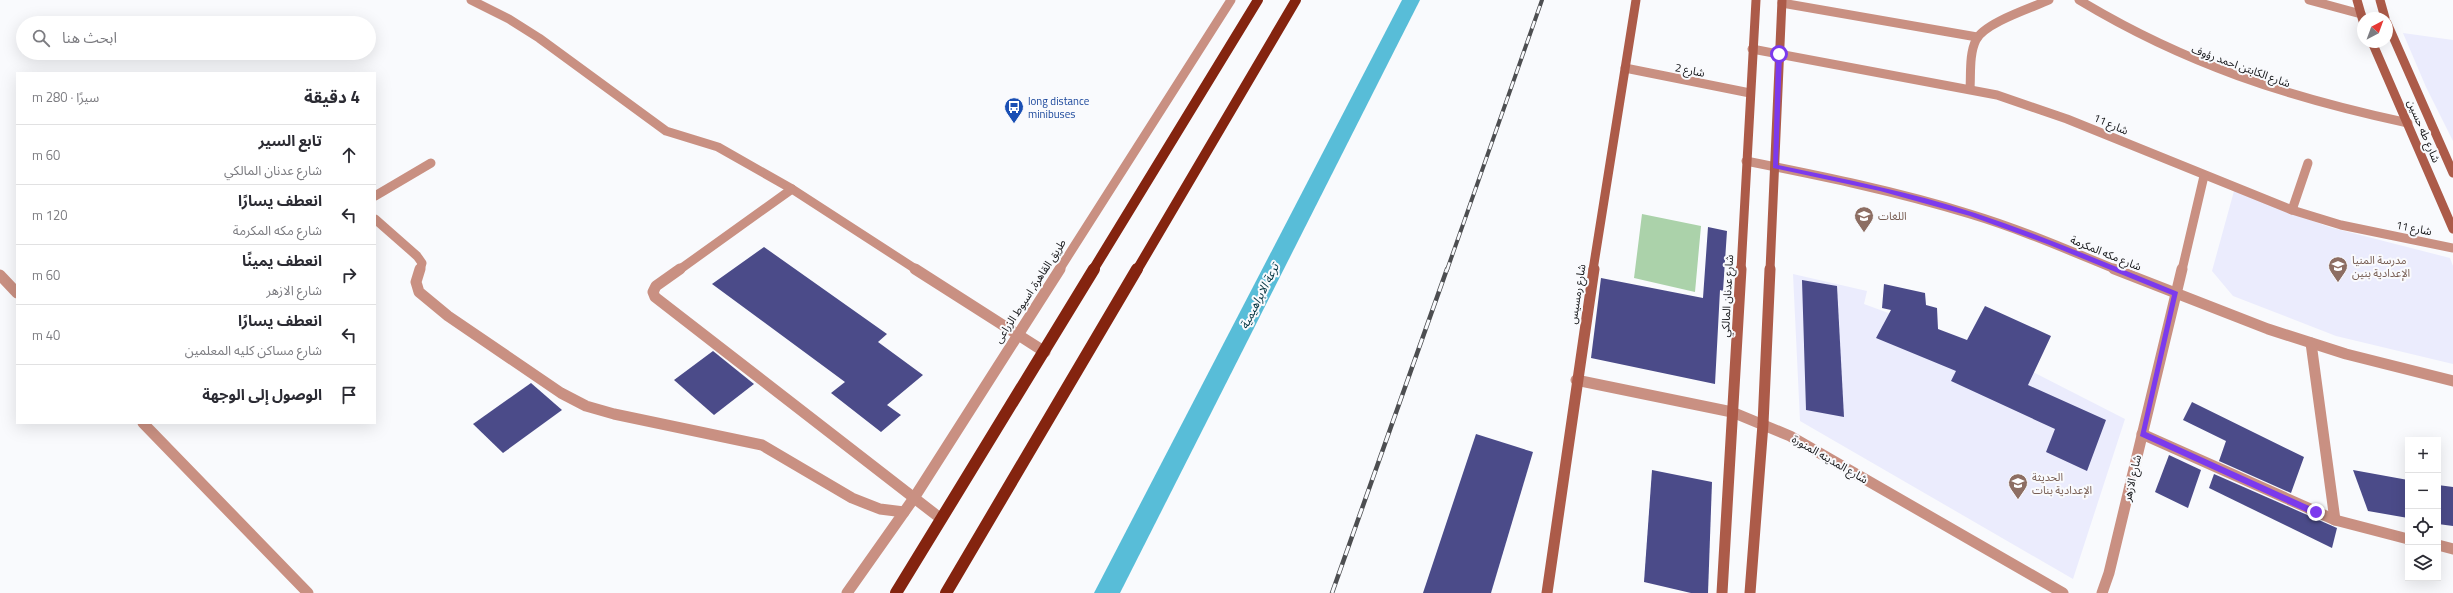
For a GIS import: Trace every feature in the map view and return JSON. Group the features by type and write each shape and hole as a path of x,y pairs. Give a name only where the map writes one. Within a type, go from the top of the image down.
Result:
{"highway":[{"path":"896,593 940,518 1044,352 1258,0"},
{"path":"946,593 1296,0"}],"main road":[{"name":"شارع رمسيس","path":"1547,593 1576,380 1636,0"},
{"name":"شارع عدنان المالكي","path":"1722,593 1756,0"},
{"path":"2357,0 2360,12"},
{"path":"2380,0 2383,12"},
{"path":"1750,593 1763,424 1782,2"},
{"name":"شارع طه حسين","path":"2393,40 2453,173"},
{"name":"شارع طه حسين","path":"2375,48 2453,229"}],"street":[{"path":"471,0 509,19 539,38 666,131 718,147 792,189 1044,352"},
{"name":"طريق القاهرة, اسيوط الزراعى","path":"847,593 914,498 1231,0"},
{"path":"1782,2 1976,37 1987,30 2050,0"},
{"name":"شارع الكابتن احمد رؤوف","path":"2079,0 2136,34 2219,72 2312,102 2408,123"},
{"path":"2309,0 2357,16"},
{"path":"1970,89 1976,37"},
{"name":"شارع 11","path":"1752,49 1970,89 2044,110 2204,176 2292,210 2341,225 2453,248"},
{"name":"شارع 2","path":"1625,68 1750,93"},
{"name":"شارع مكه المكرمة","path":"1746,161 1880,188 1972,215 2049,243 2176,294 2310,343 2381,364 2453,381"},
{"path":"376,195 431,163"},
{"path":"2292,210 2308,163"},
{"name":"شارع الازهر","path":"2102,593 2204,176"},
{"path":"792,189 656,286 653,292 655,297 940,518"},
{"path":"376,220 422,262 416,282 419,292 448,316 561,393 586,406 614,414 762,445 852,498 880,509 904,512"},
{"path":"0,275 16,292"},
{"path":"2310,343 2336,520"},
{"name":"شارع المدينه المنورة","path":"1576,380 1732,412 1763,424 1790,436 2063,593"},
{"path":"144,424 308,593"},
{"path":"2142,434 2336,520 2405,538"},
{"path":"2441,546 2453,548"}],"shaded area":[{"path":"2403,33 2453,40 2453,141 2426,87"},
{"name":"مدرسة المنيا الإعدادية بنين","path":"2234,191 2329,227 2450,258 2453,266 2453,364 2336,336 2233,296 2212,271"},
{"name":"الحديثة الإعدادية بنات","path":"1793,274 1867,291 1864,304 1994,352 2125,419 2073,579 1800,421"}],"green space":[{"path":"1642,214 1701,226 1695,292 1634,278"}],"building":[{"path":"1708,227 1727,231 1723,291 1720,290 1715,384 1591,358 1601,278 1703,298"},
{"path":"764,247 887,334 878,342 923,375 887,405 901,415 881,432 831,393 845,382 712,284"},
{"path":"1802,280 1837,286 1844,417 1806,410"},
{"path":"1884,284 1925,293 1926,305 1937,308 1938,329 1967,340 1985,306 2051,336 2028,385 2106,420 2087,471 2046,452 2055,429 1951,381 1956,371 1876,338 1891,310 1882,308"},
{"path":"713,351 754,384 714,415 674,380"},
{"path":"531,383 562,410 503,453 473,424"},
{"path":"2192,402 2304,457 2291,493 2219,461 2226,441 2183,420"},
{"path":"1476,434 1533,452 1491,593 1423,593"},
{"path":"2169,455 2201,470 2188,508 2155,492"},
{"path":"1652,470 1712,482 1708,593 1691,593 1644,582"},
{"path":"2353,470 2405,479 2405,517 2368,511"},
{"path":"2214,474 2337,528 2332,548 2209,488"},
{"path":"2441,485 2453,487 2453,526 2441,524"}],"waterway":[{"name":"ترعة الابراهيمية","path":"1107,593 1411,0"}],"railway":[{"path":"1447,270 1542,0"},
{"path":"1332,593 1447,269"}],"place":[{"name":"long distance minibuses","path":"1014,124"},
{"name":"اللغات","path":"1864,233"},
{"name":"مدرسة المنيا الإعدادية بنين","path":"2338,283"},
{"name":"الحديثة الإعدادية بنات","path":"2018,500"}],"route":[{"path":"1779,54 1775,167 1880,188 1926,200 2010,228 2176,294 2142,434 2316,512"}]}
